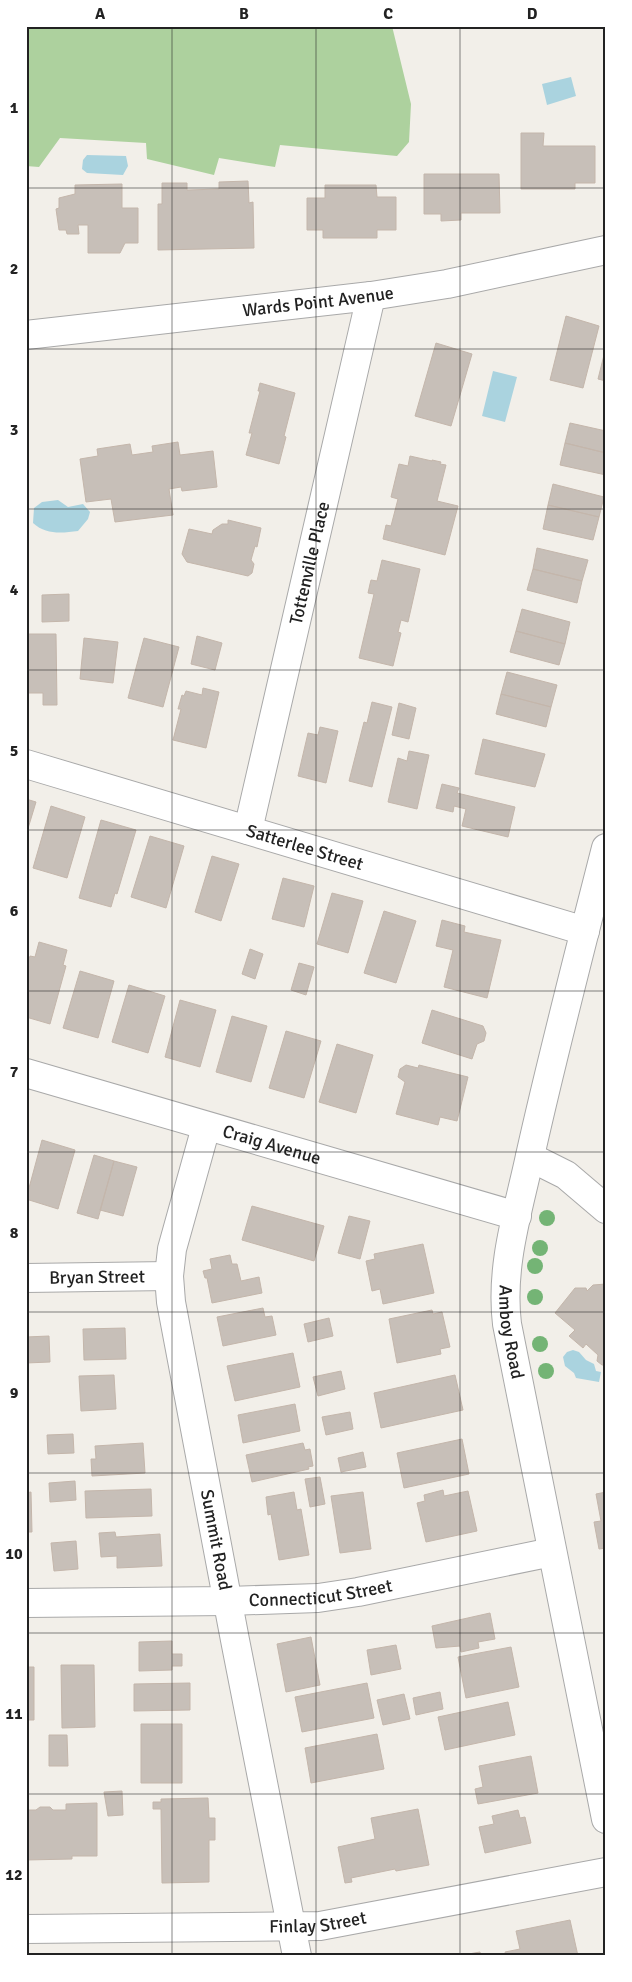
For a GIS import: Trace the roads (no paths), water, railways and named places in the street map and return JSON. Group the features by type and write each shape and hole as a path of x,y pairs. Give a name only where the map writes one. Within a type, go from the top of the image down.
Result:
{"street":[{"name":"Wards Point Avenue","path":"26,335 371,296 447,284 606,250"},
{"name":"Tottenville Place","path":"248,830 371,296"},
{"name":"Satterlee Street","path":"26,764 585,931"},
{"name":"Amboy Road","path":"606,848 547,1080 507,1264 504,1300 507,1324 606,1819"},
{"name":"Craig Avenue","path":"26,1073 517,1216"},
{"name":"Summit Road","path":"206,1126 172,1249 169,1276 173,1317 297,1956"},
{"path":"530,1157 566,1175 606,1209"},
{"name":"Bryan Street","path":"26,1278 169,1276"},
{"name":"Connecticut Street","path":"26,1603 228,1601 338,1596 552,1552"},
{"name":"Finlay Street","path":"26,1928 292,1928 333,1925 606,1872"}],"water":[{"path":"571,77 576,96 547,105 542,84"},
{"path":"87,155 126,156 128,166 123,175 87,173 82,169 83,160"},
{"path":"493,371 517,377 505,422 482,416"},
{"path":"58,500 68,507 83,504 90,512 88,519 78,531 60,533 43,530 33,523 34,508 42,502"},
{"path":"573,1350 579,1352 586,1360 594,1364 596,1371 601,1372 599,1382 576,1378 574,1373 565,1366 563,1357 567,1352"}]}
